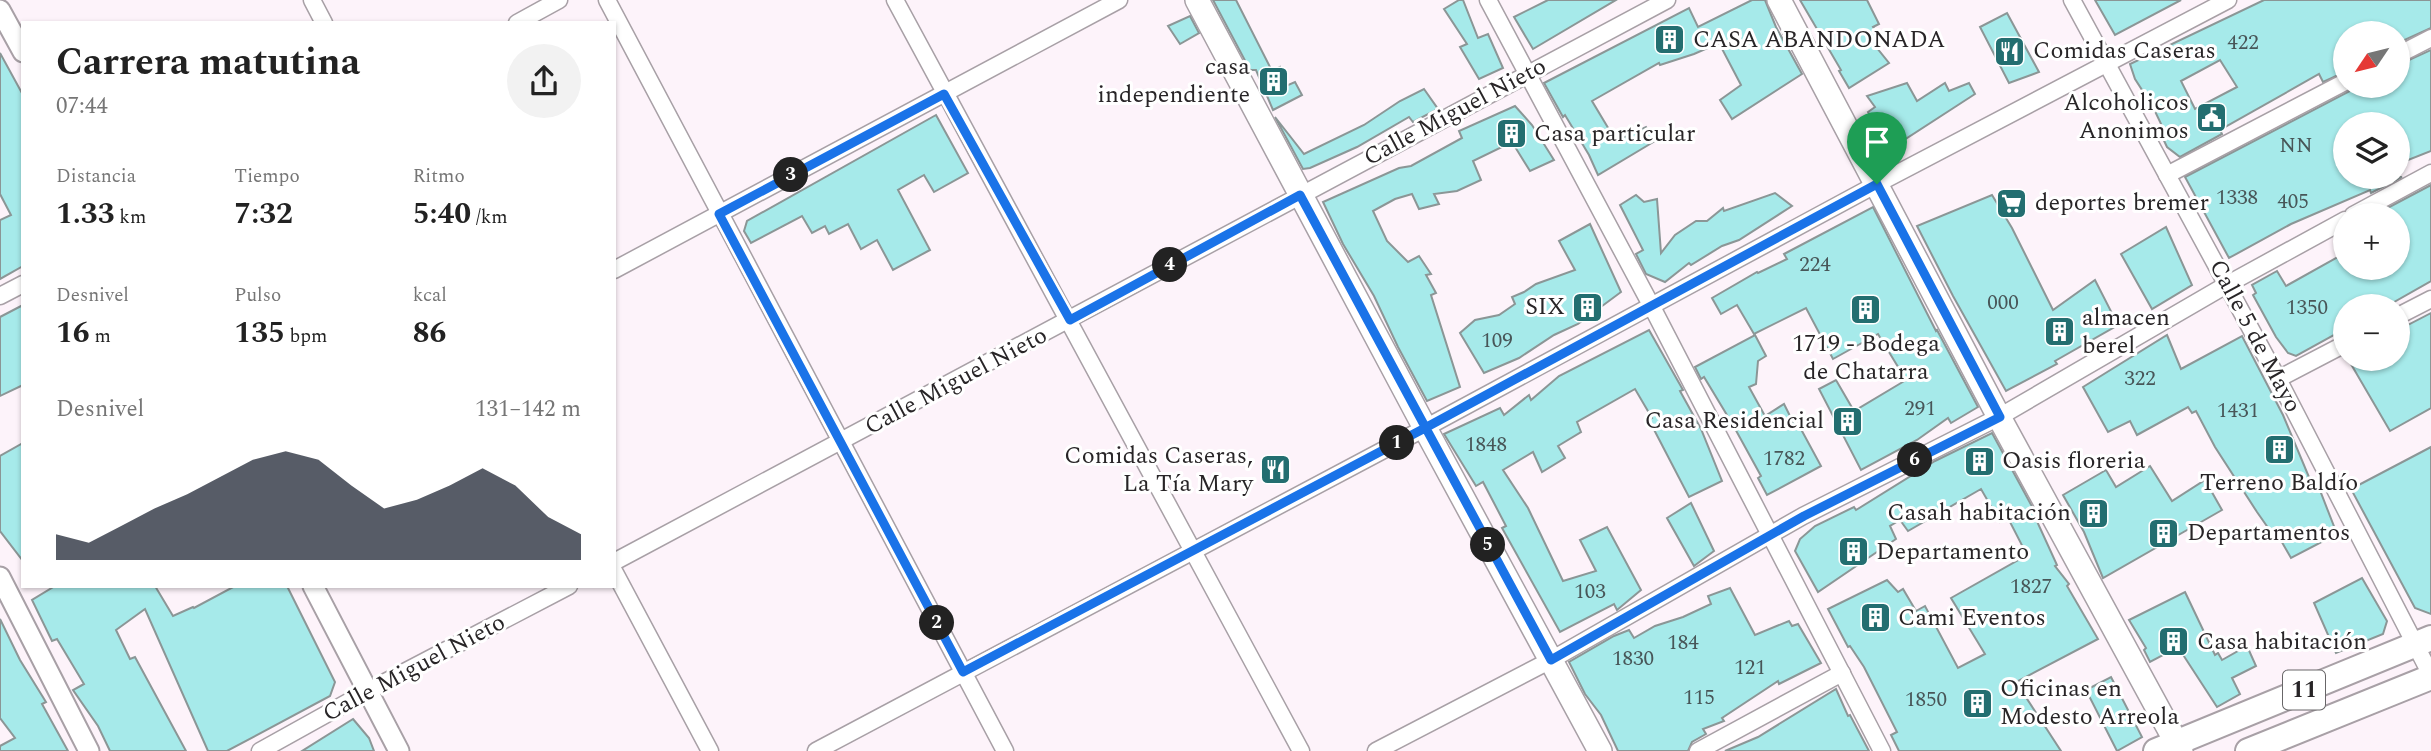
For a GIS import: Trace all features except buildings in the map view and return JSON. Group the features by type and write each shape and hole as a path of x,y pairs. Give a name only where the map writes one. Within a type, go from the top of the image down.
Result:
{"main road":[{"path":"1197,0 1601,751"},
{"path":"1779,0 2000,417 2171,748"},
{"name":"11","path":"2171,748 2423,641"},
{"name":"11","path":"2248,751 2431,676"}],"street":[{"path":"312,0 323,21"},
{"path":"521,21 559,0"},
{"path":"607,0 1005,751"},
{"path":"895,0 1301,751"},
{"path":"616,269 1119,0"},
{"path":"1488,0 1651,305 1882,751"},
{"name":"Calle Miguel Nieto","path":"616,561 1667,0"},
{"name":"Calle 5 de Mayo","path":"2072,0 2423,641 2431,676"},
{"path":"816,751 1193,552 1877,184 2228,0"},
{"path":"0,10 21,48"},
{"path":"2410,49 2431,38"},
{"path":"2167,175 2333,88"},
{"path":"2375,203 2431,173"},
{"path":"1376,751 1551,660 1804,516 2000,417 2228,284 2333,227"},
{"path":"0,296 21,285"},
{"path":"2410,310 2431,299"},
{"path":"2278,379 2333,350"},
{"path":"616,575 710,751"},
{"path":"314,588 400,751"},
{"name":"Calle Miguel Nieto","path":"260,751 565,588"},
{"path":"8,589 89,751"},
{"path":"1698,751 1842,673"}],"place":[{"name":"CASA ABANDONADA","path":"1670,40"},
{"name":"Comidas Caseras","path":"2010,51"},
{"name":"casa independiente","path":"1273,81"},
{"name":"Alcoholicos Anonimos","path":"2212,117"},
{"name":"Casa particular","path":"1511,134"},
{"name":"deportes bremer","path":"2012,203"},
{"name":"SIX","path":"1588,307"},
{"name":"1719 - Bodega de Chatarra","path":"1866,310"},
{"name":"almacen berel","path":"2059,332"},
{"name":"Casa Residencial","path":"1847,421"},
{"name":"Terreno Baldío","path":"2279,449"},
{"name":"Oasis floreria","path":"1979,461"},
{"name":"Comidas Caseras, La Tía Mary","path":"1276,470"},
{"name":"Casah habitación","path":"2094,513"},
{"name":"Departamentos","path":"2164,533"},
{"name":"Departamento","path":"1853,552"},
{"name":"Cami Eventos","path":"1875,618"},
{"name":"Casa habitación","path":"2174,642"},
{"name":"Oficinas en Modesto Arreola","path":"1977,703"}],"route":[{"path":"1877,184 1425,428 1193,552 963,672 719,214 944,94 1070,320 1300,195 1425,428 1551,660 1804,516 2000,417 1877,184"}]}
